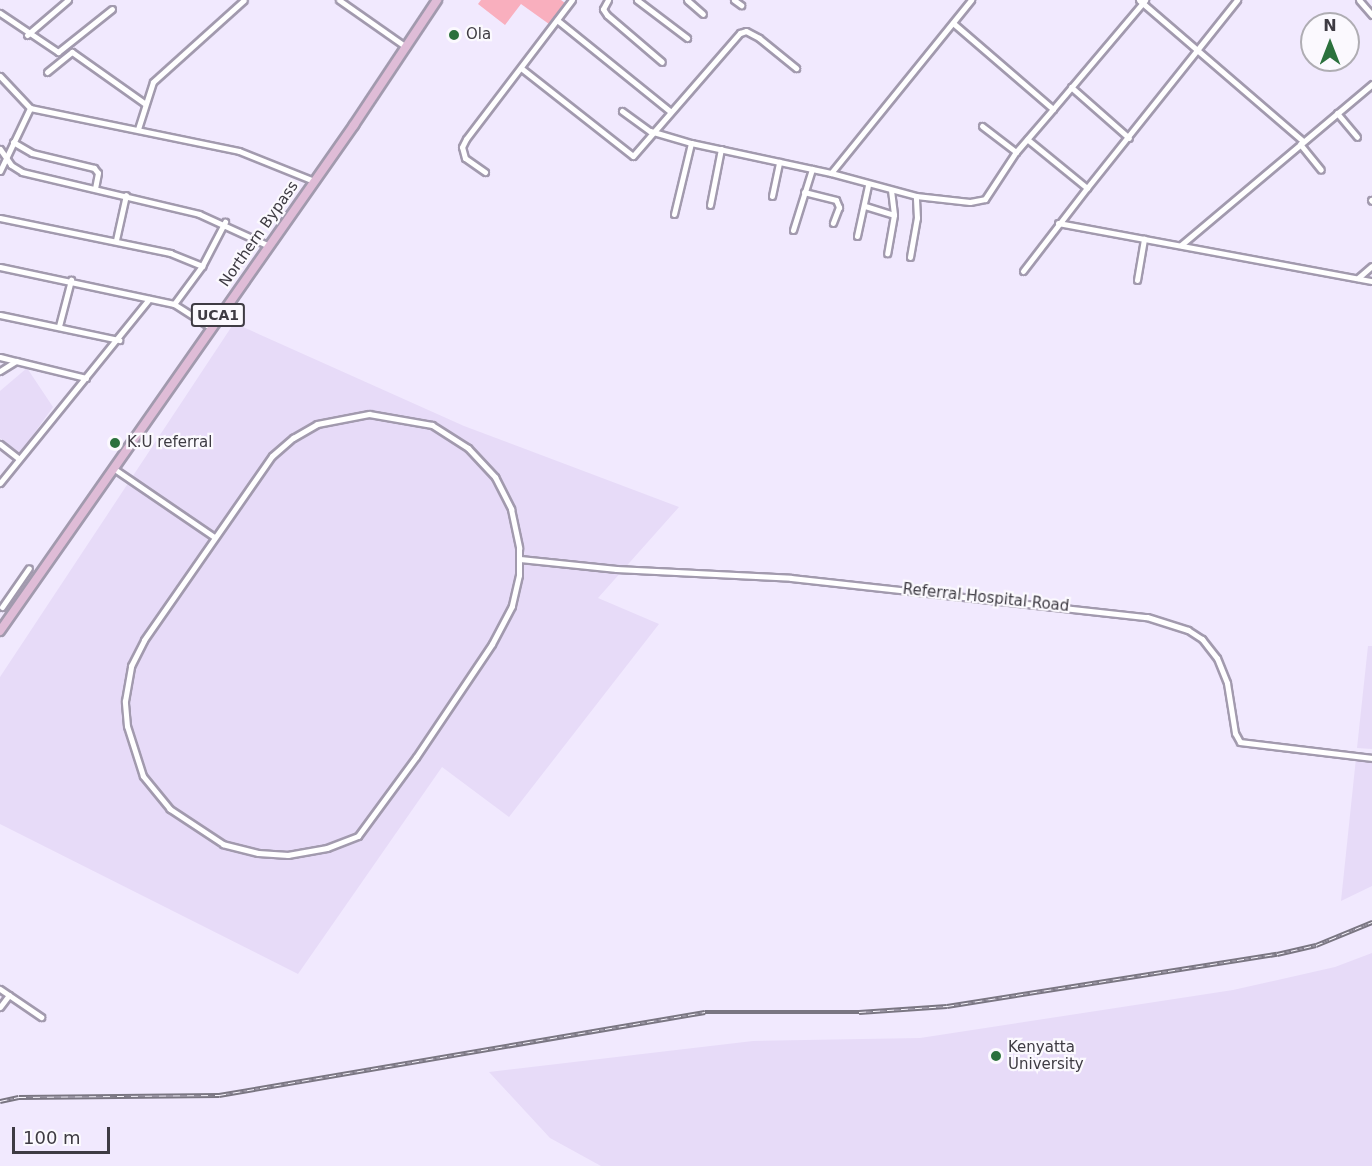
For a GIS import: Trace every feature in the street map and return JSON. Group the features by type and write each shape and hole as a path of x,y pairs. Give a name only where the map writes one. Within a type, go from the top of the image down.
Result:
{"main road":[{"name":"Northern Bypass","path":"0,631 267,245 314,181 437,0"}],"street":[{"path":"27,35 68,0"},
{"path":"138,129 150,87 168,66 244,0"},
{"path":"339,0 406,46"},
{"path":"608,0 603,9 607,15 662,62"},
{"path":"637,0 687,39"},
{"path":"687,0 703,14"},
{"path":"734,0 741,5"},
{"path":"831,173 971,0"},
{"path":"1023,271 1058,223 1129,138 1197,48 1237,0"},
{"path":"1359,0 1372,15"},
{"path":"485,172 465,158 462,147 557,20 568,1"},
{"path":"622,111 655,133 690,143 831,173 868,185 916,196 980,202 1016,152 1142,1 1301,142 1321,170"},
{"path":"0,13 27,35 58,52 112,9"},
{"path":"557,20 671,112"},
{"path":"953,23 1053,109"},
{"path":"520,68 630,155 635,155 743,31 759,38 796,68"},
{"path":"47,72 72,52 144,103"},
{"path":"0,76 30,108 239,152 314,181"},
{"path":"1181,245 1372,84"},
{"path":"1071,87 1129,138"},
{"path":"0,171 30,108"},
{"path":"1337,114 1357,137"},
{"path":"982,126 1016,152"},
{"path":"1027,139 1087,188"},
{"path":"13,142 32,153 94,168 98,173 95,189"},
{"path":"674,214 690,143"},
{"path":"0,149 5,157 22,172 126,195 225,222 267,245"},
{"path":"710,206 721,149"},
{"path":"772,196 779,162"},
{"path":"793,230 812,169"},
{"path":"857,236 868,185"},
{"path":"887,253 894,215 891,190"},
{"path":"804,192 839,204 833,223"},
{"path":"116,240 126,195"},
{"path":"910,257 917,218 916,196"},
{"path":"865,206 894,215"},
{"path":"0,218 116,240 170,253 202,266"},
{"path":"174,304 202,266 225,222"},
{"path":"1058,223 1372,281"},
{"path":"1137,280 1144,239"},
{"path":"1358,278 1372,266"},
{"path":"0,267 71,280 174,304 210,327"},
{"path":"59,326 71,280"},
{"path":"0,483 119,340 149,299"},
{"path":"0,315 119,340"},
{"path":"0,357 86,378"},
{"path":"0,371 16,361"},
{"path":"383,415 432,425 485,465 507,500 520,559 505,622 372,821 357,836 327,848 276,855 224,843 183,820 143,776 129,739 125,694 135,656 261,468 293,438 328,421 383,415"},
{"path":"0,444 19,459"},
{"path":"113,468 214,537"},
{"name":"Referral Hospital Road","path":"520,559 616,569 791,578 1147,617 1188,630 1202,639 1217,658 1227,683 1235,733 1240,742 1372,758"},
{"path":"1,607 29,568"},
{"path":"1,607 19,605"},
{"path":"0,989 41,1017"},
{"path":"0,1007 9,995"}],"shaded area":[{"path":"481,0 561,0 565,3 549,24 521,4 505,25 478,4"},
{"path":"234,323 464,426 679,507 598,598 659,624 509,817 442,767 298,974 0,824 0,677"},
{"path":"27,368 53,407 20,453 0,438 0,391"},
{"path":"1368,646 1372,646 1372,749 1357,748"},
{"path":"1356,758 1372,760 1372,886 1341,901"},
{"name":"Kenyatta University","path":"1372,953 1372,1166 601,1166 550,1138 489,1072 753,1041 920,1038 1233,990 1335,967"}],"railway":[{"path":"0,1101 19,1097 219,1095 705,1012 859,1012 947,1006 1277,954 1316,945 1372,922"}],"place":[{"name":"Ola","path":"454,35"},
{"name":"K.U referral","path":"115,443"},
{"name":"Kenyatta University","path":"996,1056"}]}
